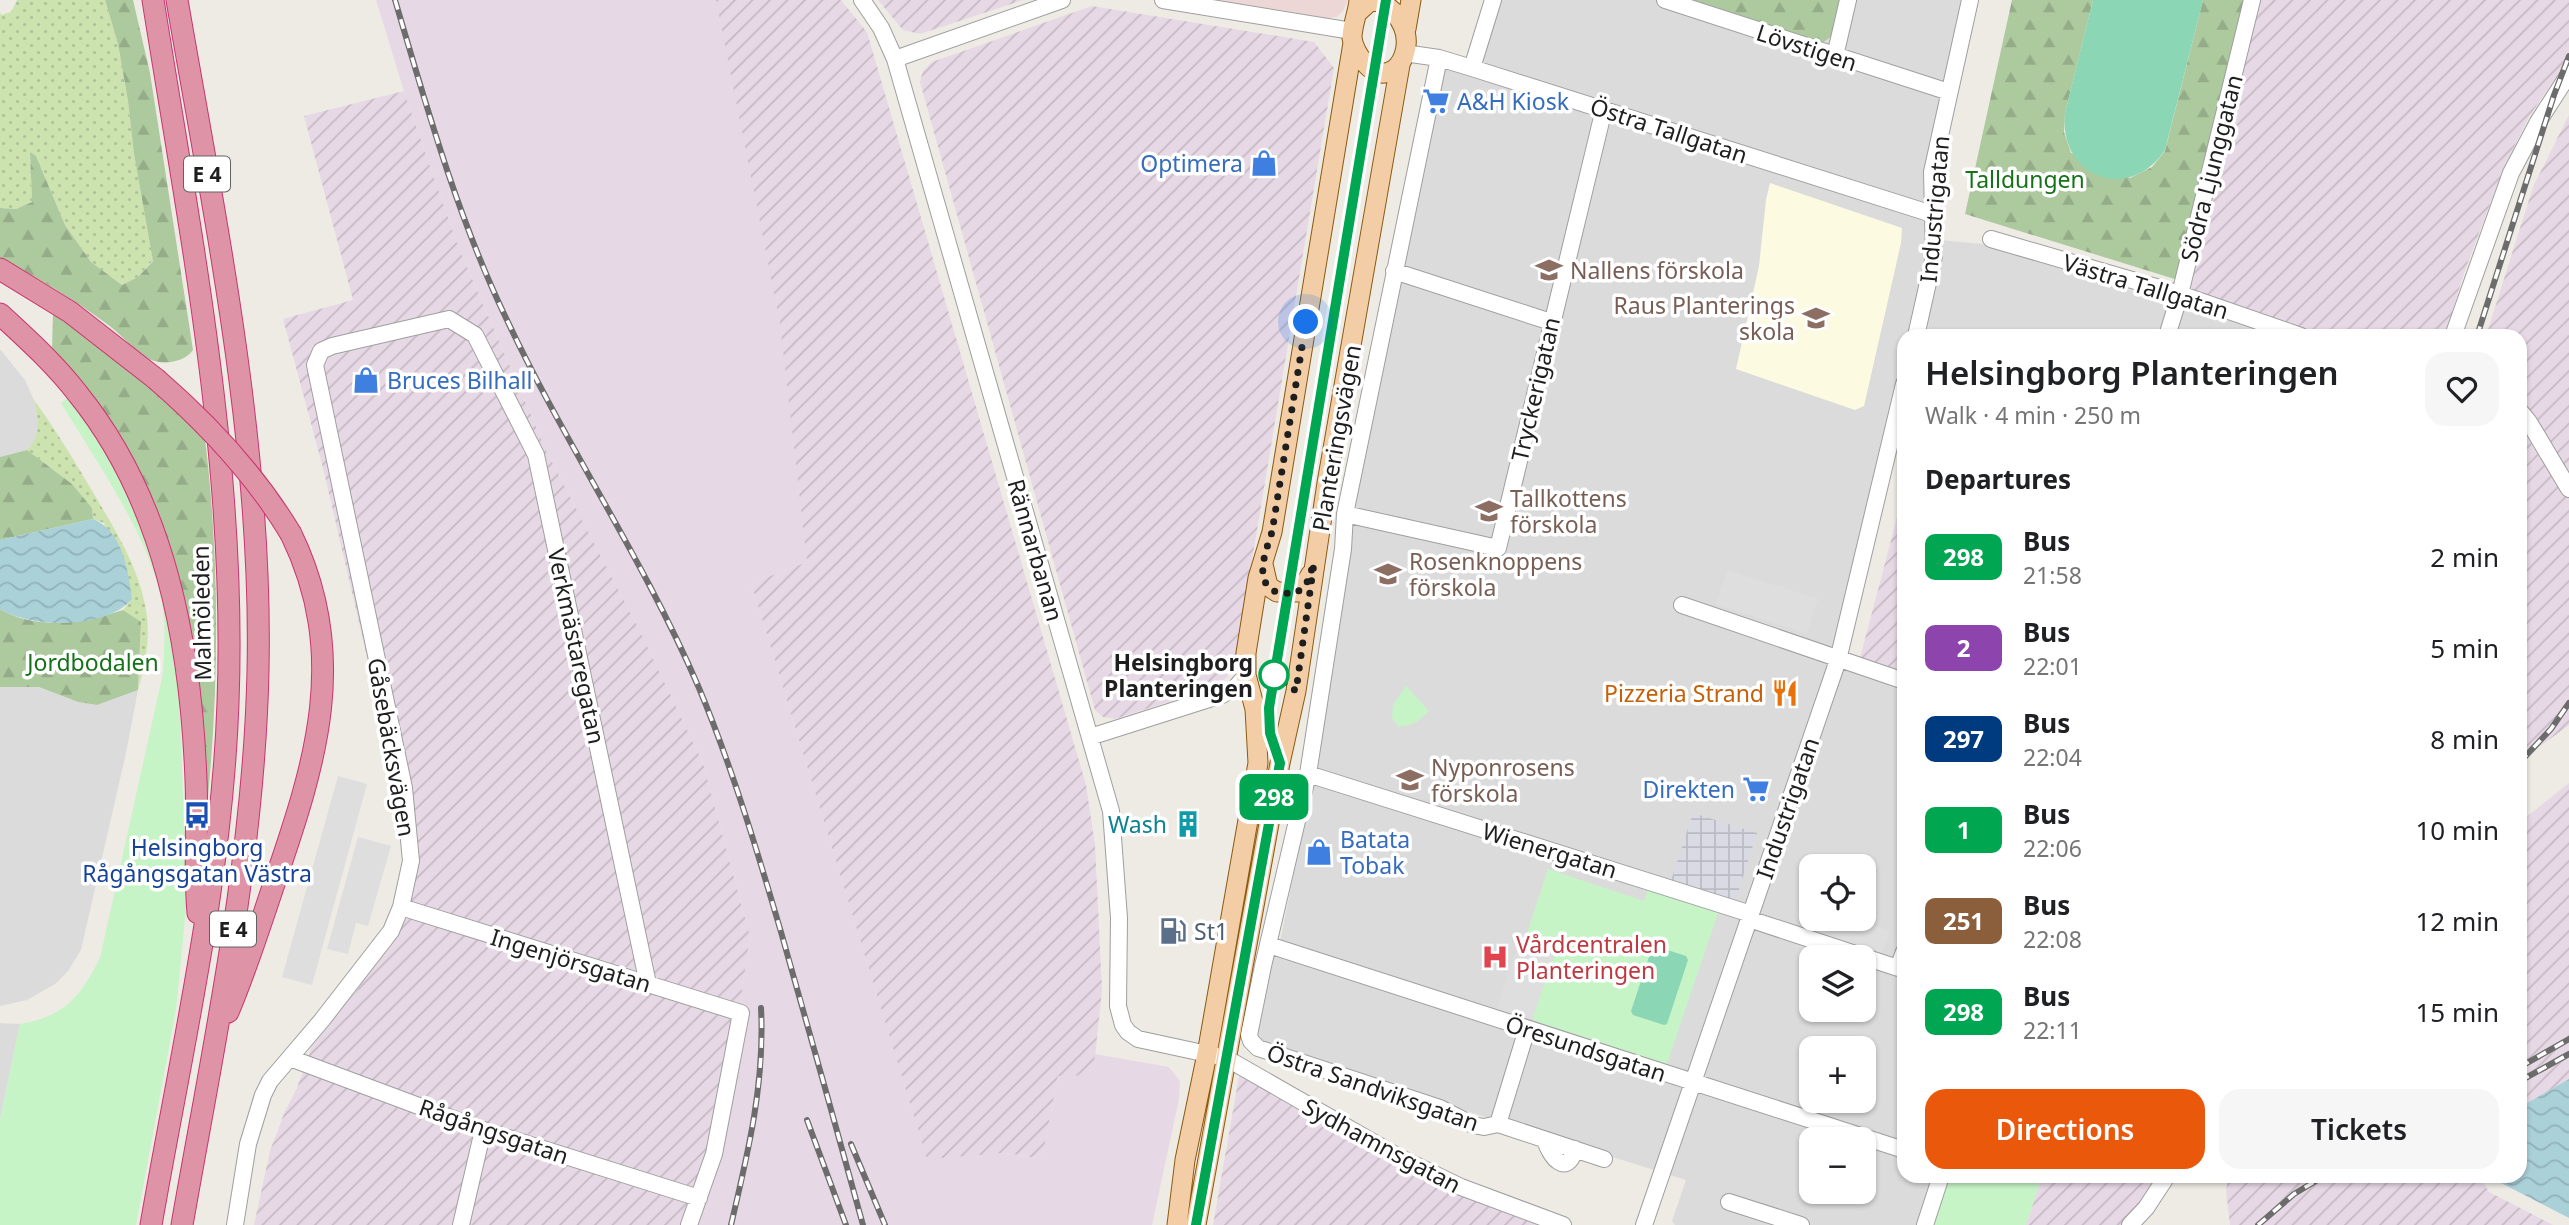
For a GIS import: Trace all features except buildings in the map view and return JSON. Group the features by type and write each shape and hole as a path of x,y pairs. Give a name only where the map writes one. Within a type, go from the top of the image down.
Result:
{"highway":[{"name":"Malmöleden","path":"151,1225 200,953 220,809 228,704 229,600 222,474 209,348 153,0"},
{"name":"E 4","path":"177,0 222,264 245,426 258,611 258,671 249,814 183,1225"},
{"path":"0,268 70,312 156,379 210,429 270,499 291,534 306,567 321,626 324,655 318,732 308,779 290,836 240,982 214,1044"},
{"path":"0,314 50,360 98,421 128,475 156,537 175,601 193,732 197,781 195,880 200,953"}],"main road":[{"path":"1406,29 1399,16 1377,1 1369,2 1356,22 1366,65 1380,73 1391,73 1402,59 1411,0"},
{"name":"Planteringsvägen","path":"1216,1056 1258,763 1255,709 1245,653 1262,563 1272,532 1356,22"},
{"name":"Planteringsvägen","path":"1216,1056 1296,691 1314,563 1402,59"},
{"path":"1262,563 1268,586 1277,592 1296,593 1306,585 1314,563"},
{"path":"1177,1225 1185,1160 1216,1056"},
{"path":"1196,1225 1216,1056"}],"street":[{"name":"Rännarbanan","path":"862,0 881,27 895,59 1111,811 1119,918 1118,1006 1123,1025 1138,1039 1216,1056"},
{"path":"895,59 1062,0"},
{"path":"1163,0 1356,22"},
{"path":"1472,68 1493,0"},
{"name":"Lövstigen","path":"1665,0 1949,92"},
{"path":"1835,56 1848,0"},
{"name":"Industrigatan","path":"1918,329 1934,256 1932,172 1970,0"},
{"name":"Södra Ljunggatan","path":"2169,329 2252,0"},
{"name":"Östra Tallgatan","path":"1402,59 1439,58 1932,214"},
{"name":"Planteringsvägen","path":"1251,1041 1250,1029 1308,774 1341,563 1345,514 1439,58"},
{"path":"2455,329 2511,173 2538,122 2569,74"},
{"name":"Tryckerigatan","path":"1345,514 1498,548 1604,109"},
{"name":"Västra Tallgatan","path":"1991,239 2180,294 2281,329"},
{"path":"1394,271 1551,322"},
{"name":"Verkmästaregatan","path":"321,351 332,346 449,319 475,335 536,455 648,984"},
{"name":"Gåsebäcksvägen","path":"235,1225 254,1120 270,1081 391,931 401,907 411,861 404,789 314,365 321,351"},
{"path":"2527,420 2569,489"},
{"name":"Industrigatan","path":"1644,1225 1838,660 1897,436"},
{"path":"1682,604 1897,679"},
{"path":"1090,737 1222,695 1236,687 1247,675"},
{"name":"Wienergatan","path":"1308,774 1750,916 1897,968"},
{"name":"Ingenjörsgatan","path":"401,907 741,1013 715,1154 699,1198"},
{"name":"Öresundsgatan","path":"1269,946 1897,1148"},
{"name":"Östra Sandviksgatan","path":"1498,1124 1527,1029"},
{"name":"Östra Sandviksgatan","path":"1251,1041 1258,1048 1440,1108 1472,1125 1485,1127 1498,1124 1604,1159"},
{"name":"Sydhamnsgatan","path":"1216,1056 1399,1157 1461,1187 1563,1225"},
{"name":"Rågångsgatan","path":"290,1058 483,1130 699,1198"},
{"path":"461,1225 483,1130"},
{"path":"1925,1225 1939,1183"},
{"path":"2130,1225 2164,1183"},
{"path":"689,1225 699,1198"},
{"path":"1729,1202 1801,1225"}],"shaded area":[{"path":"376,0 716,0 780,323 807,562 751,583 927,1159 1005,1153 1042,1159 1058,1076 1093,1075 1095,1054 1169,1067 1180,1081 1179,1099 1152,1225 695,1225 739,1013 750,936 703,763 641,633 548,454 458,246 404,91"},
{"path":"716,0 841,0 867,32 1086,785 1095,845 1102,990 1093,1076 1058,1076 1042,1159 1005,1153 927,1160 751,583 807,562"},
{"path":"878,0 1023,0 920,34 903,30"},
{"path":"1217,0 1348,0 1337,17 1328,18"},
{"path":"1496,0 1967,0 1947,85 1930,239 1982,244 2256,329 1897,329 1897,428 1889,425 1835,661 1897,681 1897,1183 1947,1183 1933,1225 1675,1225 1672,1221 1686,1180 1259,1046 1252,1029 1268,963 1278,951 1313,780 1349,512 1441,62 1474,71"},
{"path":"2258,0 2569,0 2569,57 2529,117 2504,167 2464,273 2447,329 2297,329 2187,295"},
{"path":"1092,6 1314,42 1334,68 1235,662 1226,678 1212,688 1115,719 1103,717 1095,710 920,82 923,71 932,62"},
{"path":"404,91 458,246 548,454 641,633 703,763 750,936 739,1013 695,1225 254,1225 270,1151 297,1088 315,1036 356,992 394,933 410,843 324,472 283,319 353,300 304,116"},
{"path":"2569,115 2569,725 2527,756 2527,329 2488,329 2533,187"},
{"name":"Raus Planterings skola","path":"1770,183 1902,228 1901,243 1864,406 1855,410 1736,369 1759,266"},
{"path":"0,349 25,380 34,400 39,427 37,439 27,450 0,457"},
{"path":"1897,518 1897,674 1859,662"},
{"path":"1727,570 1818,599 1807,634 1716,604"},
{"path":"0,687 39,687 78,702 97,705 138,690 81,950 68,971 55,984 27,1000 0,1006"},
{"path":"338,776 367,784 312,985 282,977"},
{"path":"2569,783 2569,1079 2527,1103 2527,816"},
{"path":"1693,813 1757,833 1733,908 1669,887"},
{"path":"358,837 391,846 368,926 356,923 348,954 327,949"},
{"path":"1876,926 1890,931 1880,959 1876,958 1876,945 1841,945 1816,936 1818,931 1876,931"},
{"path":"1522,932 1558,944 1532,1020 1497,1008"},
{"path":"0,1023 20,1024 0,1120"},
{"path":"1239,1076 1396,1163 1545,1225 1213,1225"},
{"path":"2040,1183 2158,1183 2126,1225 2026,1225"},
{"path":"2228,1183 2483,1183 2489,1192 2553,1225 2230,1225"}],"green space":[{"path":"17,0 105,0 118,44 153,260 138,277 122,285 91,262 65,225 36,156 30,153 32,202 16,209 0,208 0,12 1,15 11,12"},
{"path":"105,0 133,0 150,73 193,350 173,362 149,359 81,306 0,258 0,208 16,209 32,202 30,152 36,156 65,225 91,262 122,285 138,277 153,261 118,44"},
{"path":"1688,0 1840,0 1832,36 1822,43"},
{"name":"Talldungen","path":"2012,0 2093,0 2065,113 2064,132 2071,153 2130,178 2152,167 2165,151 2203,0 2246,0 2181,281 1965,214"},
{"path":"2093,0 2203,0 2165,150 2150,167 2133,176 2116,179 2099,176 2084,167 2073,153 2066,135 2065,113"},
{"path":"53,313 138,376 205,439 214,538 216,637 213,736 204,835 180,595 52,349"},
{"path":"69,396 113,461 155,557 175,650 187,898 176,1010 136,1225 0,1225 0,1120 20,1024 49,1016 69,1003 85,984 100,958 163,673 164,620 156,578 120,500 61,403"},
{"path":"34,400 111,523 134,568 144,599 148,635 138,690 141,623 123,610 132,599 104,523 93,519 92,508 72,484 27,450 37,432"},
{"path":"27,450 72,484 92,508 93,519 0,540 0,457"},
{"name":"Jordbodalen","path":"0,609 29,620 61,623 123,610 141,622 138,690 97,705 78,702 39,687 0,687"},
{"path":"1406,686 1429,711 1411,725 1398,726 1392,718 1393,705"},
{"path":"1548,869 1644,901 1649,887 1719,910 1667,1064 1532,1020 1558,944 1527,933"},
{"path":"1655,946 1686,956 1688,960 1667,1024 1664,1025 1633,1015 1631,1011 1652,948"},
{"path":"1947,1183 2040,1183 2026,1225 1933,1225"}],"water":[{"path":"93,519 111,532 117,542 126,564 132,599 105,616 69,623 31,620 0,609 0,540"},
{"path":"2569,1079 2569,1218 2501,1183 2527,1183 2527,1103"}],"railway":[{"path":"395,0 444,161 488,279 553,411 654,594 711,718 772,901 863,1225"},
{"path":"2479,329 2569,56"},
{"path":"2527,755 2551,729 2569,703"},
{"path":"731,1225 758,1091 761,1008"},
{"path":"2527,1063 2569,1039"},
{"path":"2527,1077 2569,1054"},
{"path":"807,1120 846,1225"},
{"path":"851,1144 885,1225"},
{"path":"2258,1225 2294,1194 2312,1183"}],"bus line":[{"name":"298","path":"1196,1225 1280,763 1270,733 1269,708 1386,0"}],"place":[{"name":"A&H Kiosk","path":"1436,101"},
{"name":"Optimera","path":"1264,163"},
{"name":"Nallens förskola","path":"1549,270"},
{"name":"Raus Planterings skola","path":"1816,318"},
{"name":"Bruces Bilhall","path":"366,380"},
{"name":"Tallkottens förskola","path":"1489,511"},
{"name":"Rosenknoppens förskola","path":"1388,574"},
{"name":"Helsingborg Planteringen","path":"1274,675"},
{"name":"Pizzeria Strand","path":"1785,693"},
{"name":"Nyponrosens förskola","path":"1410,780"},
{"name":"Direkten","path":"1756,789"},
{"name":"Helsingborg Rågångsgatan Västra","path":"197,815"},
{"name":"Wash","path":"1188,824"},
{"name":"Batata Tobak","path":"1319,852"},
{"name":"St1","path":"1173,931"},
{"name":"Vårdcentralen Planteringen","path":"1495,957"}],"route":[{"path":"1274,675 1296,691 1314,563 1310,577 1300,592 1277,592 1265,581 1262,563 1272,532 1306,322"}]}
